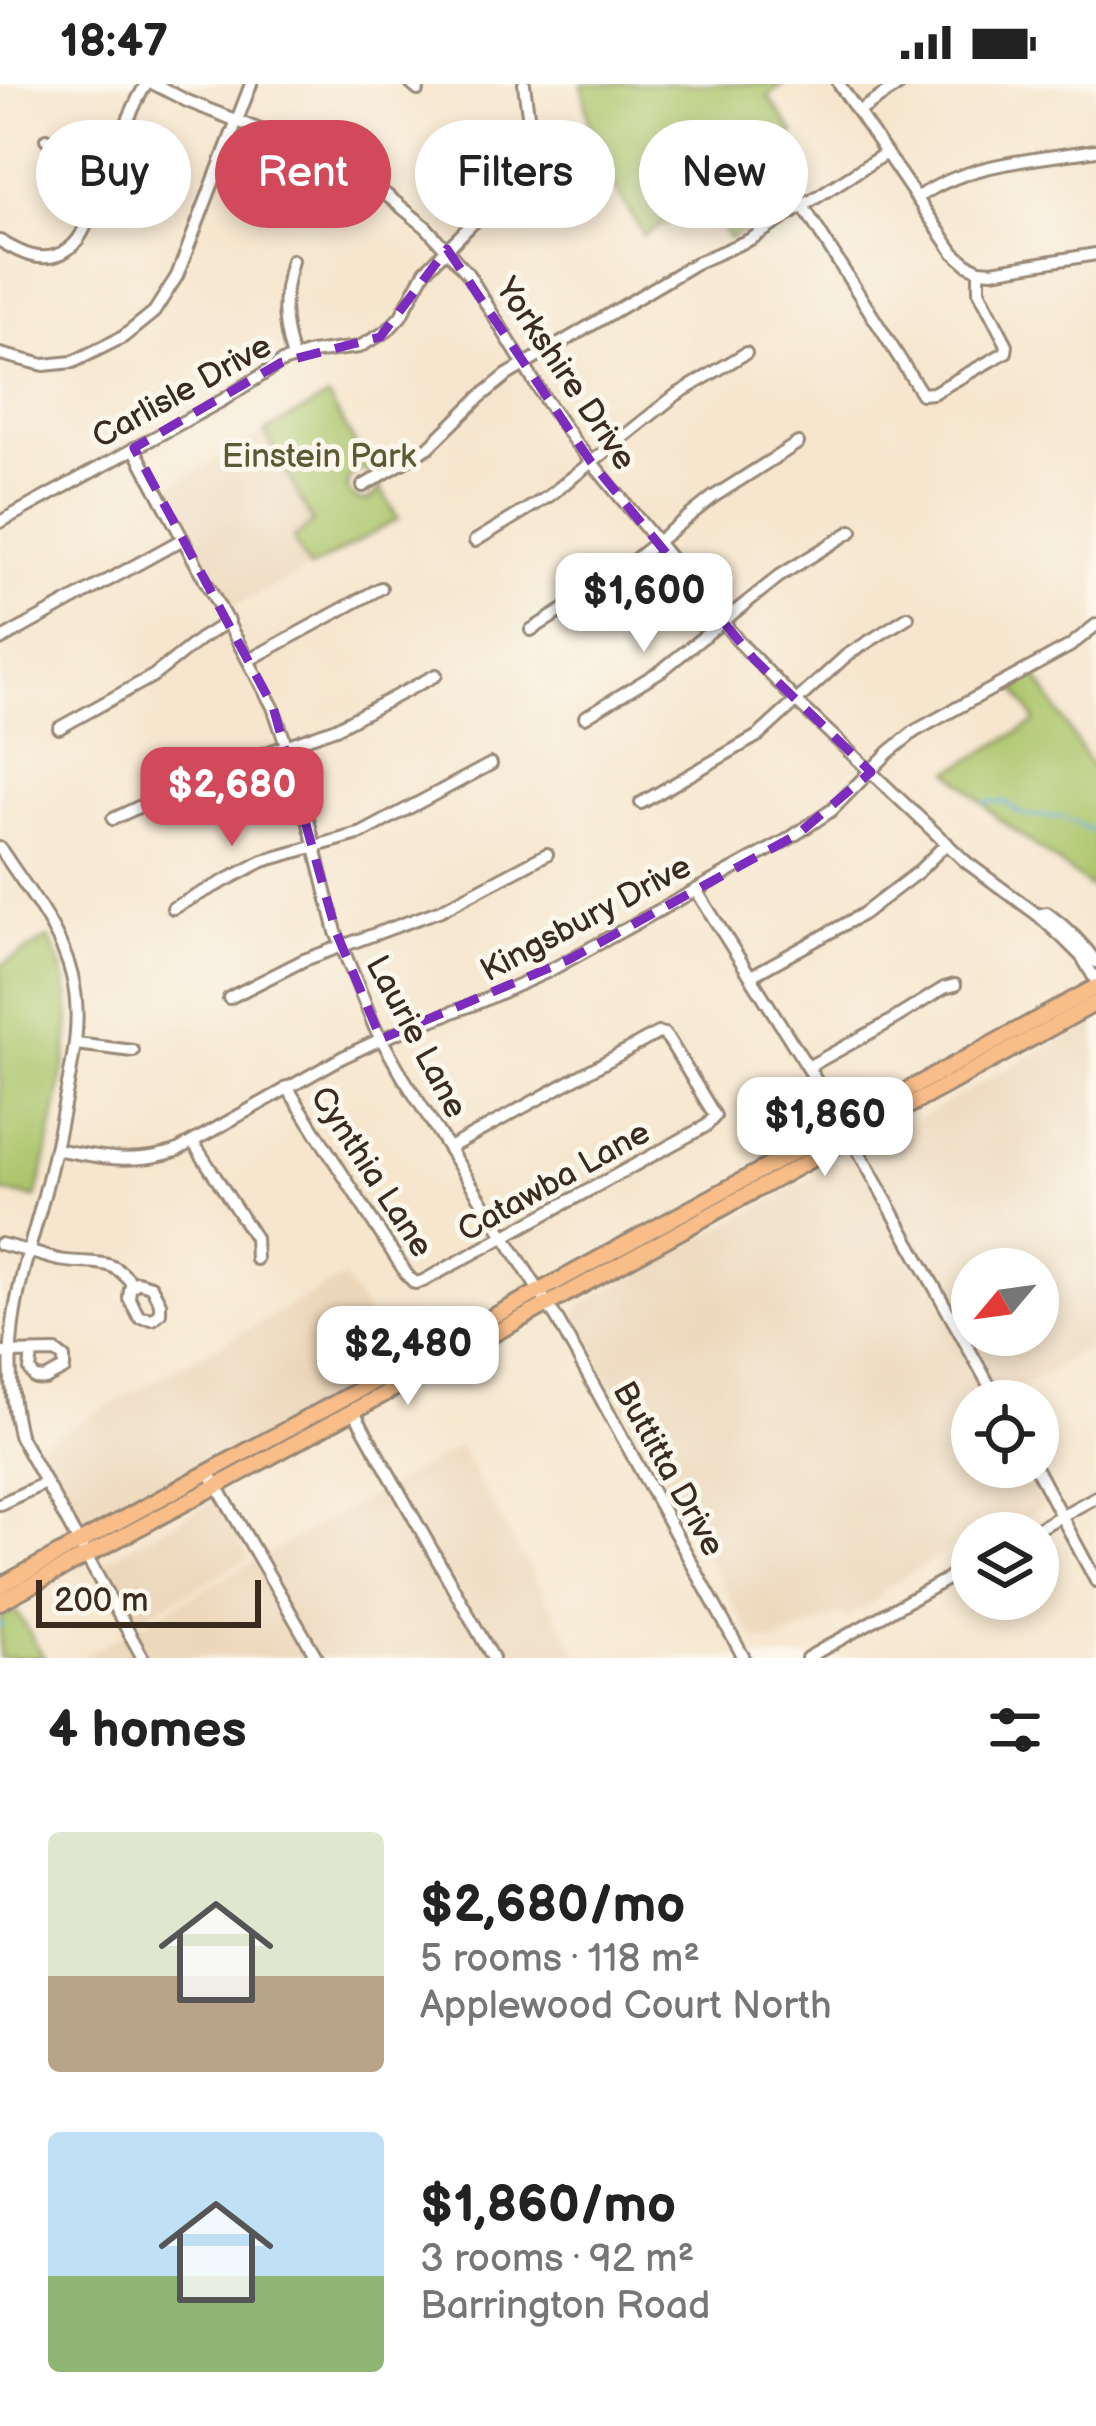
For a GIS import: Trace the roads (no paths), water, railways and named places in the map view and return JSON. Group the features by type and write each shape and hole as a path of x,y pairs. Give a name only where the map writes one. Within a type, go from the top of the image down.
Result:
{"main road":[{"path":"848,1131 1096,984"},
{"path":"0,1601 81,1551 848,1131 1096,1003"},
{"path":"213,1479 353,1410 544,1298"},
{"path":"0,1586 81,1551"}],"street":[{"name":"Yorkshire Drive","path":"150,84 235,120"},
{"path":"127,120 150,84"},
{"path":"237,120 251,84"},
{"name":"Carlisle Drive","path":"524,84 529,120"},
{"path":"839,84 957,257 992,271 1096,254"},
{"path":"858,112 900,84"},
{"path":"916,198 962,173 1096,150"},
{"path":"808,203 886,153"},
{"path":"0,354 44,364 73,362 145,321 163,302 177,276 215,178"},
{"name":"Yorkshire Drive","path":"391,199 447,249 485,299 556,415 723,623 796,701 946,843 987,880 1038,915 1082,957 1096,984"},
{"path":"808,214 922,394 933,393 1007,350 979,291 979,269"},
{"path":"0,241 37,257 54,256 69,248 84,228"},
{"name":"Carlisle Drive","path":"0,522 223,400 272,368 293,358 359,347 380,337 400,316 425,271 468,228"},
{"path":"363,486 429,447 489,389 524,365 697,263 767,228"},
{"path":"292,260 283,315 293,358"},
{"path":"475,541 532,508 676,395 746,353"},
{"path":"531,630 583,599 721,491 798,443"},
{"name":"Laurie Lane","path":"134,448 273,707 340,946 381,1039 544,1298"},
{"path":"585,717 662,670 781,575 852,531"},
{"path":"0,640 183,539"},
{"path":"249,660 381,588"},
{"path":"640,803 752,740 847,656 908,617"},
{"path":"58,728 153,676 229,621"},
{"name":"Kingsbury Drive","path":"56,1149 128,1160 166,1154 381,1039 506,991 808,827 915,731 1070,646 1096,625"},
{"path":"113,819 181,785 346,723 436,675"},
{"path":"173,908 252,866 372,829 491,764"},
{"path":"751,976 863,914 918,872 946,843"},
{"path":"0,848 67,958 77,1006 76,1044 56,1149 9,1315 3,1353 8,1406 19,1436 142,1658"},
{"path":"229,998 286,968 441,910 547,854"},
{"path":"696,890 848,1131 986,1380"},
{"name":"Yorkshire Drive","path":"1038,915 1047,913 1060,922 1096,962"},
{"path":"808,1067 955,985"},
{"name":"Catawba Lane","path":"415,1282 706,1126 714,1112 669,1040 658,1034 448,1148"},
{"path":"76,1044 133,1052"},
{"name":"Cynthia Lane","path":"287,1087 415,1282"},
{"path":"193,1142 255,1238 256,1259"},
{"path":"0,1244 67,1261 107,1264 133,1285"},
{"name":"Buttitta Drive","path":"544,1298 744,1658"},
{"path":"3,1353 32,1353"},
{"path":"353,1410 493,1658"},
{"path":"213,1479 317,1658"},
{"path":"0,1504 44,1483"},
{"path":"1046,1488 1096,1581"},
{"path":"1061,1515 1096,1497"},
{"path":"807,1658 951,1577"}],"waterway":[{"path":"984,802 1005,802 1030,816 1063,817 1096,833"}],"park label":[{"name":"Einstein Park","path":"319,455"}]}
